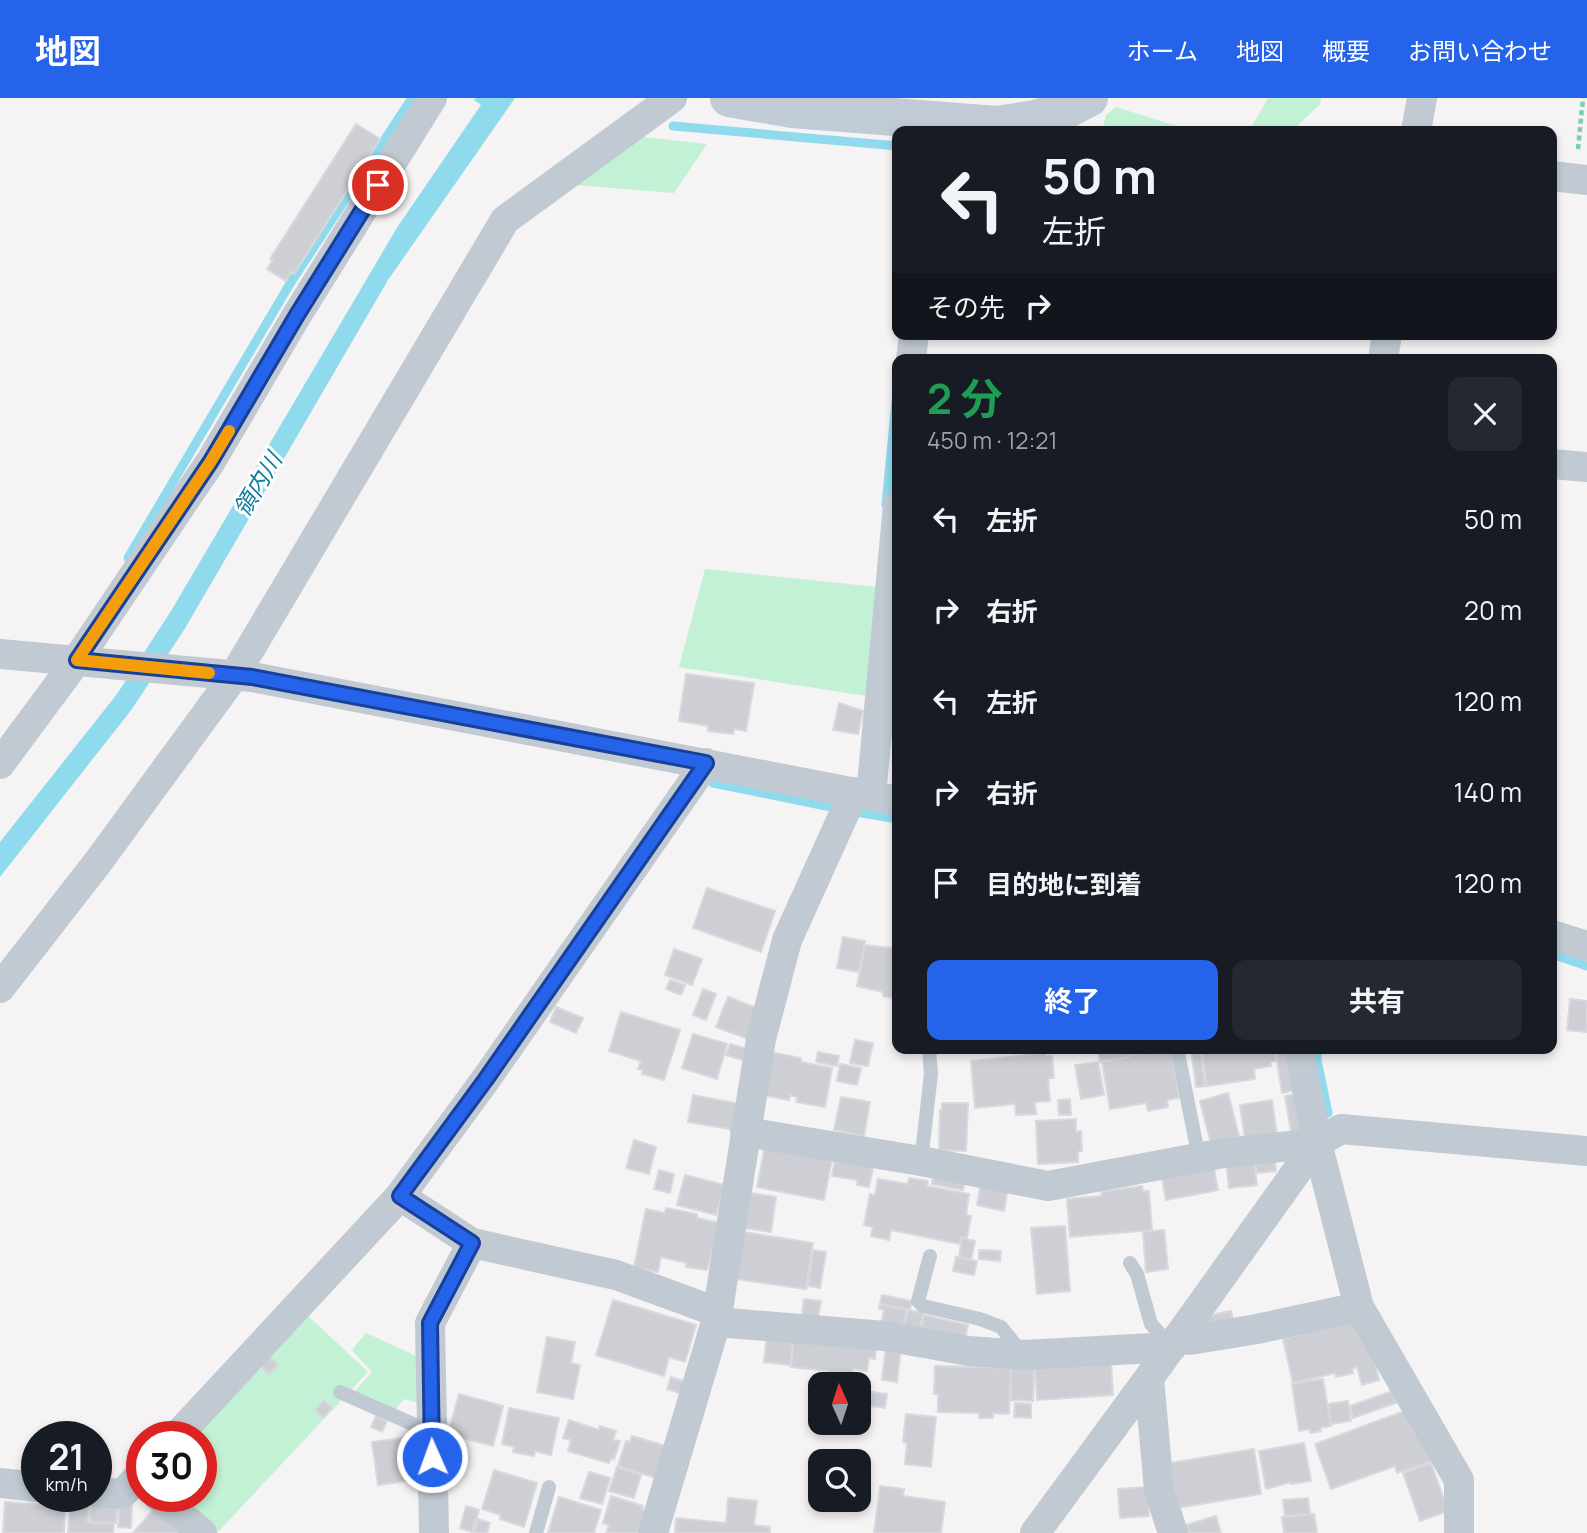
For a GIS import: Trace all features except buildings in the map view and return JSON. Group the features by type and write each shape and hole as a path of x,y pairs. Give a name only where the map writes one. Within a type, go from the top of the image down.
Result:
{"street":[{"path":"0,764 87,661 432,98"},
{"path":"0,988 98,862 220,674 505,220 672,98"},
{"path":"729,98 792,109 933,126 997,124 1035,119 1068,109 1089,98"},
{"path":"1417,126 1422,98"},
{"path":"1557,464 1587,467"},
{"path":"653,1533 717,1317 761,1039 787,940 874,796 892,578"},
{"path":"0,654 265,680 874,796"},
{"path":"191,1421 400,1196 486,1079 706,763"},
{"path":"1557,937 1587,946"},
{"path":"1300,1054 1317,1143 1359,1307 1459,1480 1459,1533"},
{"path":"745,1132 921,1161 1048,1186 1199,1158 1317,1143 1341,1129 1587,1152"},
{"path":"1035,1533 1317,1143"},
{"path":"400,1196 472,1243 616,1275 717,1317 886,1336 969,1351 1024,1355 1175,1342 1257,1329 1359,1307"},
{"path":"434,1533 430,1323 472,1243"},
{"path":"1149,1378 1160,1490 1172,1533"},
{"path":"0,1483 21,1485"},
{"path":"178,1512 202,1533"}],"lane":[{"path":"921,1161 931,1074 929,1054"},
{"path":"1178,1054 1199,1158"},
{"path":"930,1256 918,1301 923,1306 980,1319 1001,1327 1024,1355"},
{"path":"1130,1263 1137,1274 1151,1324 1175,1342"},
{"path":"340,1392 431,1432"},
{"path":"536,1533 549,1487"}],"path":[{"path":"1572,178 1583,98"}],"green space":[{"path":"1268,98 1321,98 1320,104 1297,126 1252,126"},
{"path":"1116,107 1177,126 1103,126 1106,115"},
{"path":"636,136 707,144 674,193 574,185"},
{"path":"705,569 877,587 867,696 679,667"},
{"path":"306,1314 368,1372 217,1533 189,1512 217,1512 217,1421 205,1421"},
{"path":"366,1333 423,1359 423,1404 404,1399 396,1409 355,1391 372,1372 352,1350"}],"water":[{"name":"領内川","path":"515,98 388,280 184,630 132,709 0,877 0,842 117,694 171,611 398,226 481,105 474,100"}],"waterway":[{"path":"128,558 291,282 412,98"},
{"path":"673,126 892,145"},
{"path":"886,505 892,442"},
{"path":"713,783 836,808"},
{"path":"856,812 892,818"},
{"path":"1557,956 1587,966"},
{"path":"1317,1054 1328,1113"}],"slow traffic":[{"path":"209,673 77,660 229,431"}],"route":[{"path":"378,185 211,461 77,660 252,677 706,763 486,1079 400,1196 472,1243 430,1323 432,1457"}]}
